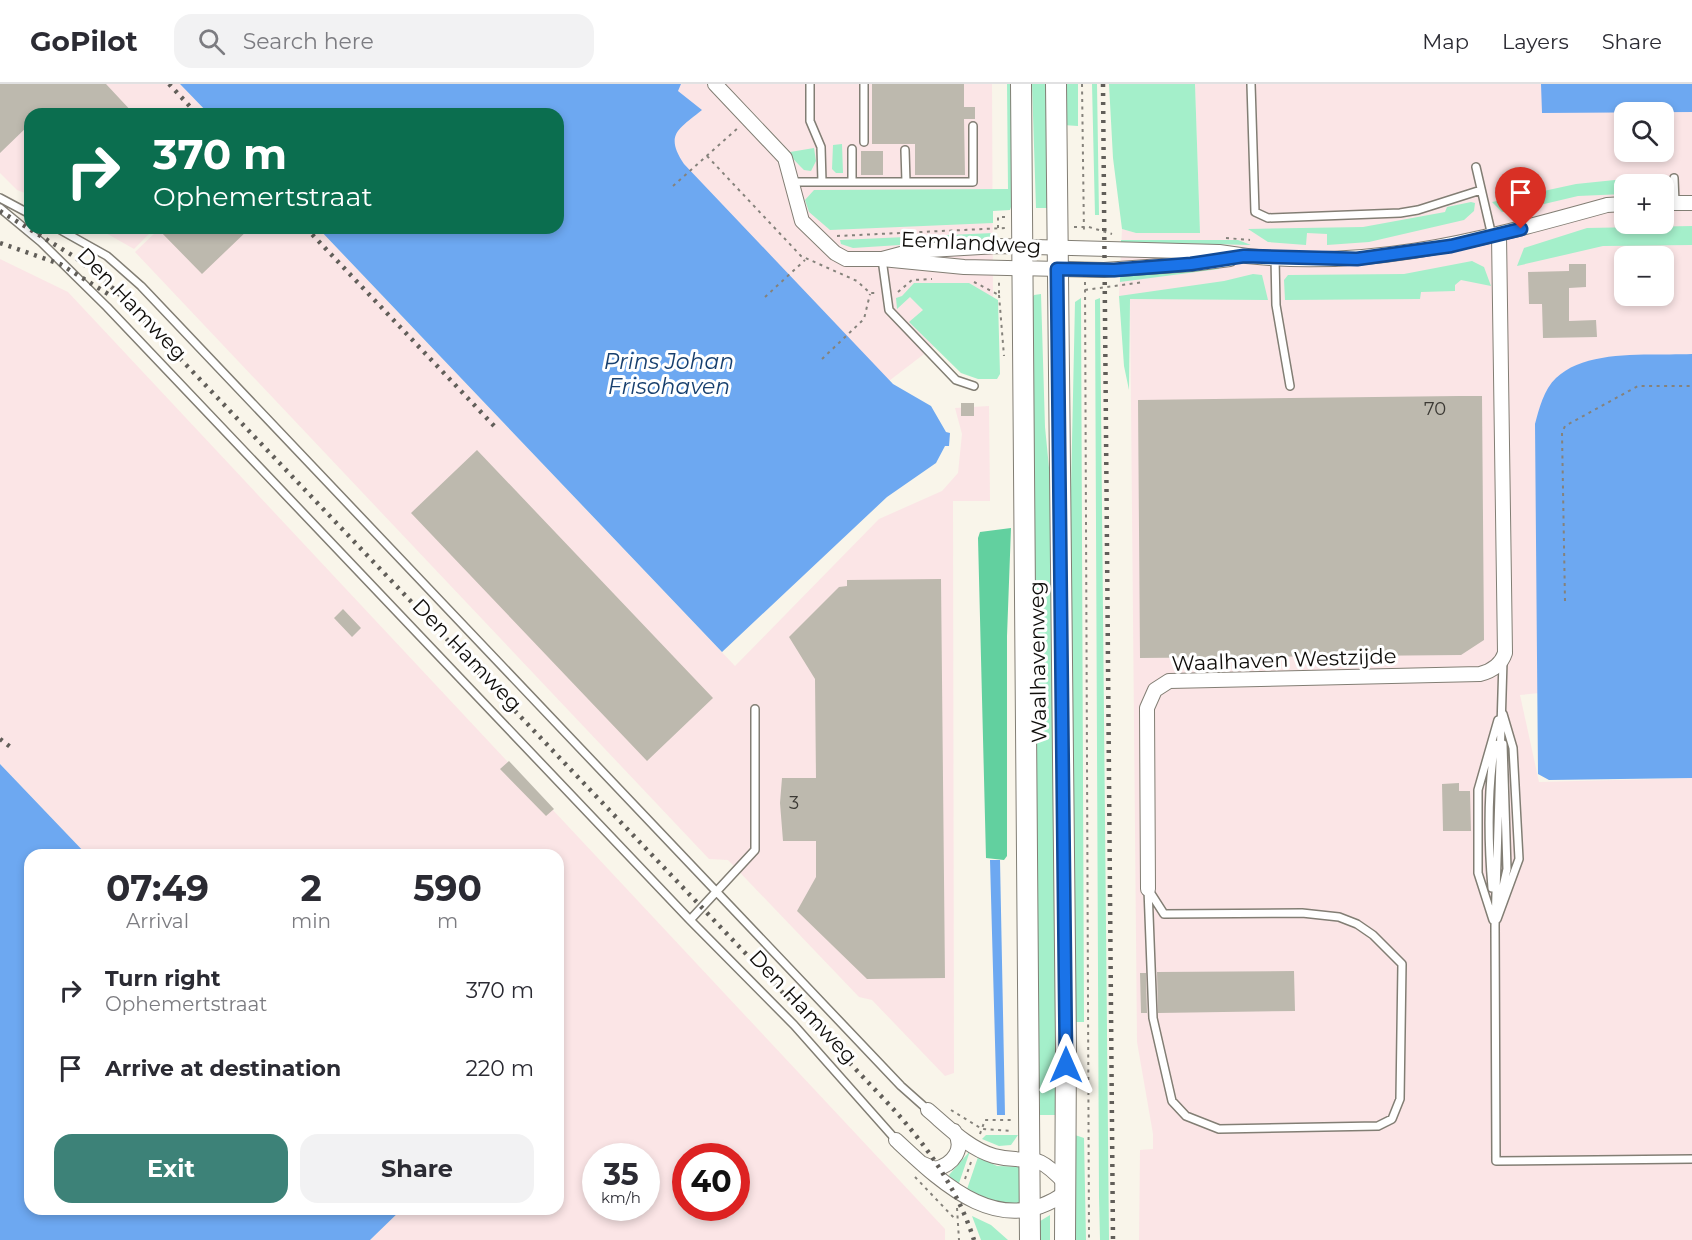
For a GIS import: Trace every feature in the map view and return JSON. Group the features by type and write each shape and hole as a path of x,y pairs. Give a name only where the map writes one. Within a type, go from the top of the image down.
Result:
{"street":[{"name":"Eemlandweg","path":"715,84 785,158 794,182 801,217 835,253 846,259 882,259 957,267 1085,270 1191,264 1244,256"},
{"name":"Waalhavenweg","path":"1019,1228 1029,1158 1021,84"},
{"name":"Waalhavenweg","path":"1056,84 1065,1240"},
{"path":"1674,203 1692,203"},
{"path":"1244,256 1357,259 1451,246 1614,205"},
{"path":"1496,235 1505,653 1503,660"},
{"name":"Eemlandweg","path":"882,259 912,251 1024,248 1219,252 1244,256"},
{"name":"Waalhaven Westzijde","path":"1148,889 1147,708 1155,690 1169,681 1480,674 1496,667 1503,660"},
{"name":"Den Hamweg","path":"928,1110 976,1148 994,1156 1029,1158 1050,1167 1065,1188"},
{"path":"912,1156 931,1168 946,1166 958,1150 958,1139 954,1131"},
{"path":"896,1140 960,1199 1019,1228 1065,1188"}],"lane":[{"path":"810,84 810,121 821,147 822,182"},
{"path":"864,84 864,142"},
{"path":"1251,84 1255,212 1268,218 1400,213 1418,210 1481,189"},
{"path":"794,182 973,182 973,126"},
{"path":"852,149 852,182"},
{"path":"905,150 906,182"},
{"path":"1476,167 1496,235"},
{"path":"0,198 24,211"},
{"name":"Den Hamweg","path":"0,208 24,228"},
{"name":"Den Hamweg","path":"31,234 99,299 690,920 794,1025 896,1140"},
{"name":"Den Hamweg","path":"68,234 107,256 141,286 717,894 928,1110"},
{"path":"1275,257 1276,305 1290,386"},
{"path":"882,259 889,310 956,380 974,386"},
{"path":"1503,660 1495,926 1496,1161 1692,1159"},
{"path":"690,920 750,858 757,843 755,709"},
{"path":"1495,926 1520,859 1513,748 1502,709"},
{"path":"1495,926 1478,873 1478,790 1502,709"},
{"path":"1148,889 1164,914 1339,916 1357,924 1385,945 1402,964 1400,1099 1392,1119 1378,1126 1219,1129 1186,1116 1172,1101 1153,1018 1148,889"}],"path":[{"path":"1083,84 1085,249"},
{"path":"673,186 748,118"},
{"path":"1058,226 1084,227"},
{"path":"819,237 960,228 1023,228"},
{"path":"765,297 806,260"},
{"path":"1085,270 1089,1240"},
{"path":"822,359 864,319 870,293"},
{"path":"999,295 1004,356"},
{"path":"1565,602 1562,433 1565,426 1638,386 1692,386"}],"shaded area":[{"path":"0,84 180,84 203,108 24,108 24,193 17,190 0,173"},
{"path":"542,84 992,84 993,301 846,414"},
{"path":"1195,84 1692,84 1692,375 1550,692 1520,695 1539,782 1692,778 1692,1240 1139,1240 1140,1150 1153,1149 1153,1134 1137,1042 1130,299 1119,296 1122,229 1136,233 1200,233"},
{"path":"108,234 149,234 134,249"},
{"path":"154,234 324,234 735,666 879,519 942,491 958,473 962,434 955,408 989,406 990,501 953,501 954,1073 945,1076 872,1000 859,997 728,860 709,859 135,252"},
{"path":"0,259 68,292 945,1229 945,1240 370,1240 396,1215 564,1215 564,849 81,849 0,764"}],"green space":[{"path":"722,84 725,84 790,152 814,148 816,161 811,171 804,170"},
{"path":"1007,84 1012,84 1011,207 1010,210 993,211 993,223 830,230 809,212 805,200 814,190 1008,189"},
{"path":"1032,84 1046,84 1049,208 1036,208"},
{"path":"1062,84 1078,84 1078,126 1063,125"},
{"path":"1092,84 1097,84 1099,215 1095,215"},
{"path":"1109,84 1195,84 1200,233 1136,233 1122,229 1113,158"},
{"path":"842,144 843,173 836,173 832,169 833,145"},
{"path":"1614,180 1614,194 1578,196 1510,212 1502,212 1492,202 1576,184"},
{"path":"1475,203 1474,211 1464,220 1369,242 1327,245 1327,234 1307,233 1306,245 1268,242 1248,229 1363,227 1445,212 1447,207"},
{"path":"1674,226 1692,226 1692,245 1603,246 1517,266 1524,248 1587,228 1614,227 1614,234 1674,234"},
{"path":"993,233 993,239 853,248 841,244 840,240"},
{"path":"1121,240 1238,240 1251,245 1121,242"},
{"path":"1472,261 1484,267 1491,286 1461,280 1455,285 1455,291 1421,292 1420,299 1285,300 1284,280 1288,275 1404,274"},
{"path":"1218,267 1219,269 1120,282 1120,276"},
{"path":"1253,274 1262,275 1268,300 1130,299 1129,390 1124,366 1119,296 1224,281"},
{"path":"914,283 969,283 998,300 1000,374 997,379 978,379 961,373 909,322 923,310 910,297 897,309 896,298 902,296"},
{"path":"1041,294 1045,427 1052,498 1058,1115 1036,1115 1031,300 1034,295"},
{"path":"1081,298 1084,1022 1073,1022 1070,536 1075,302"},
{"path":"1100,298 1109,1240 1100,1240 1099,1197 1095,300"},
{"path":"1011,528 1007,636 1007,856 1004,860 986,858 978,538 980,532"},
{"path":"986,1135 1018,1135 1011,1145 999,1146 982,1139"},
{"path":"1075,1135 1084,1138 1086,1240 1074,1240"},
{"path":"970,1151 957,1189 949,1175"},
{"path":"978,1157 997,1166 1022,1167 1021,1212 964,1198"},
{"path":"1050,1215 1050,1240 1038,1240 1037,1223"},
{"path":"972,1216 991,1225 1008,1240 981,1240"}],"water":[{"name":"Prins Johan Frisohaven","path":"180,84 681,84 678,91 702,110 681,128 675,139 675,146 684,164 893,384 931,406 946,432 950,433 949,446 945,446 936,463 887,497 722,652 324,234 564,234 564,108 203,108"},
{"path":"1541,84 1692,84 1692,112 1674,112 1674,102 1614,102 1614,113 1542,113"},
{"path":"1692,354 1692,778 1549,780 1538,774 1535,424 1540,406 1545,393 1556,378 1569,368 1585,362 1620,356"},
{"path":"0,764 81,849 24,849 24,1215 396,1215 370,1240 0,1240"},
{"path":"990,860 1000,860 1005,1115 997,1115"}],"building":[{"path":"0,84 106,84 128,108 24,108 24,130 0,153"},
{"path":"872,84 964,84 964,107 975,107 975,119 964,119 965,175 915,175 915,144 872,144"},
{"path":"861,151 883,151 883,175 861,175"},
{"path":"163,234 244,234 202,274"},
{"path":"1569,264 1586,264 1586,287 1569,288 1569,321 1596,320 1597,337 1543,338 1542,304 1529,304 1528,272 1569,271"},
{"path":"1482,396 1484,640 1461,655 1140,658 1138,400"},
{"path":"961,403 974,403 974,416 961,416"},
{"path":"477,450 713,698 647,761 411,513"},
{"path":"941,579 945,978 867,979 797,911 816,877 816,841 783,841 780,803 782,778 816,778 815,679 789,637 839,587 847,586 847,580"},
{"path":"343,609 361,628 352,637 334,618"},
{"path":"509,761 554,809 546,816 500,769"},
{"path":"1459,783 1459,791 1470,791 1471,831 1443,831 1442,784"},
{"path":"1294,971 1295,1011 1158,1013 1157,972"},
{"path":"1140,973 1146,973 1147,1013 1141,1013"}],"railway":[{"path":"169,84 191,108"},
{"path":"1103,84 1113,1240"},
{"path":"0,211 24,226"},
{"path":"38,234 75,257 115,290 882,1097 911,1129 948,1181 967,1219 974,1240"},
{"path":"312,234 498,430"},
{"path":"0,243 60,264 113,297"},
{"path":"0,739 13,749"}],"route":[{"path":"1066,1065 1057,269 1114,270 1191,264 1244,256 1357,259 1451,246 1521,229"}]}
